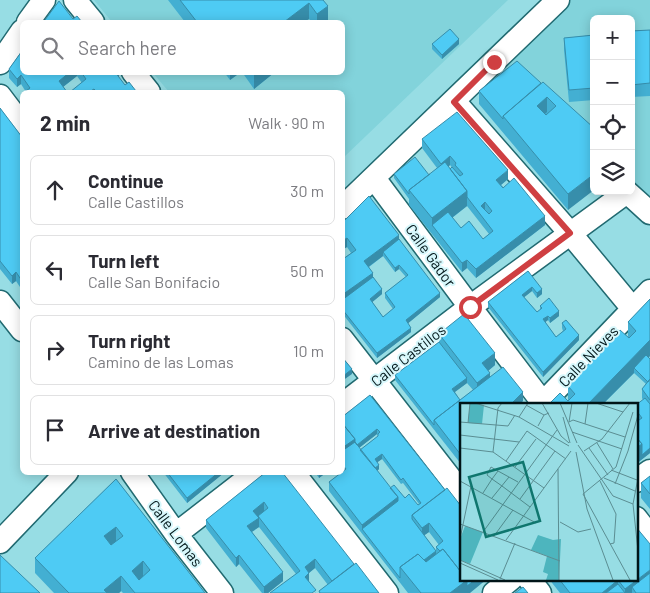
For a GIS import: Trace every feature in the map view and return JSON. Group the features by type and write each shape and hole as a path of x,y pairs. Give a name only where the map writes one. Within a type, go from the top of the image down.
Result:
{"street":[{"path":"29,20 44,0"},
{"path":"76,0 91,20"},
{"path":"345,205 558,0"},
{"path":"0,62 20,34"},
{"path":"135,75 147,90"},
{"path":"0,96 20,122"},
{"path":"454,102 570,233 633,309"},
{"name":"Calle Gádor","path":"374,178 541,403"},
{"name":"Calle Castillos","path":"345,403 470,307 626,192 650,213"},
{"name":"Calle Nieves","path":"543,403 650,292"},
{"path":"0,302 20,327"},
{"path":"345,343 460,490"},
{"path":"638,480 650,471"},
{"path":"0,542 64,475"},
{"name":"Calle Lomas","path":"134,475 176,534 222,593"},
{"path":"176,534 252,475"},
{"path":"295,475 387,593"},
{"path":"638,521 650,536"},
{"path":"494,593 510,580"},
{"path":"530,580 540,593"}],"shaded area":[{"path":"94,0 508,0 345,156 345,90 167,90 155,75 345,75 345,20 110,20"},
{"path":"558,0 650,0 650,213 634,195 635,15 590,15 590,156 494,62"}],"building":[{"path":"180,0 323,0 328,6 317,14 309,3 287,20 195,20"},
{"path":"59,1 73,19 77,16 80,20 45,20"},
{"path":"450,29 459,39 442,55 432,44"},
{"path":"650,30 650,83 635,85 635,31"},
{"path":"590,35 590,88 569,90 564,38"},
{"path":"20,54 21,75 17,79 9,69"},
{"path":"517,61 541,83 503,116 503,119 479,91"},
{"path":"21,75 66,75 59,81 66,90 27,90 30,88"},
{"path":"83,75 117,75 125,85 129,82 135,90 72,90 86,79"},
{"path":"543,82 590,124 590,177 568,194 503,116","holes":["547,97 556,106 546,115 537,106"]},
{"path":"0,108 20,134 20,278 16,272 12,276 0,261"},
{"path":"457,112 508,170 496,180 503,188 514,178 545,216 476,269 467,260 462,263 432,225 448,212 461,228 469,221 483,239 493,231 467,197 467,191 450,169 452,167 460,176 463,174 455,165 456,163 450,156 441,164 422,139","holes":["485,202 492,211 489,214 481,206"]},
{"path":"415,157 429,175 409,190 409,194 394,174"},
{"path":"445,162 467,191 432,218 409,190"},
{"path":"369,196 399,235 364,261 373,273 345,293 345,258 356,250 347,238 345,239 345,220"},
{"path":"399,239 440,293 406,320 411,328 377,353 345,313 345,298 373,277 382,289 370,299 383,317 395,307 385,293 408,275 399,265 395,268 383,252"},
{"path":"528,271 542,289 537,293 532,287 522,295 537,312 542,308 540,306 549,298 559,311 550,318 548,316 543,319 556,337 566,329 562,323 566,320 579,335 543,372 488,302"},
{"path":"650,299 650,340 589,403 550,403 560,393 568,401 575,394 568,386 620,330 629,338 636,331 628,322"},
{"path":"464,314 495,353 482,363 490,373 477,383 439,334"},
{"path":"439,342 467,378 452,389 460,400 434,420 434,425 395,375"},
{"path":"646,355 650,359 650,379 648,382 634,368"},
{"path":"345,361 352,369 345,375"},
{"path":"503,367 523,392 512,403 460,403 460,454 434,420"},
{"path":"650,379 650,400 642,389"},
{"path":"370,395 445,490 412,515 412,519 436,551 424,560 418,554 400,567 400,578 362,529 398,501 398,497 390,488 394,485 405,498 409,494 418,505 421,503 382,454 375,459 379,465 375,468 360,450 378,436 380,432 377,429 357,445 355,439 345,427 345,415"},
{"path":"645,398 650,404 650,448 642,455 642,444 638,439 638,421 642,418 638,413 638,403"},
{"path":"345,427 355,439 345,446"},
{"path":"355,442 398,497 362,525 329,482 338,475 345,475 345,449"},
{"path":"169,475 215,475 187,498"},
{"path":"262,475 284,475 354,564 332,581 315,559 305,567 309,573 305,577 316,590 312,593 270,593 300,571 258,516 268,508 264,502 253,511 259,518 247,526 283,572 264,587 239,555 236,558 206,520"},
{"path":"650,476 650,494 641,483"},
{"path":"116,479 205,593 135,593 121,576 104,590 107,593 69,593 35,558","holes":["116,527 123,536 111,545 104,536","143,561 150,570 139,580 132,571"]},
{"path":"447,488 460,505 460,571 443,549 440,551 436,547 443,541 429,523 422,528 412,515"},
{"path":"638,529 650,544 650,570 638,579"},
{"path":"443,549 460,571 460,580 467,580 450,593 421,593 400,567 418,554 426,562"},
{"path":"0,555 40,593 0,593"},
{"path":"356,563 379,593 320,593 319,591"},
{"path":"650,573 650,593 636,593 632,587"},
{"path":"467,580 475,580 467,586"},
{"path":"560,580 618,580 602,593 570,593"},
{"path":"618,580 637,580 625,589"},
{"path":"618,584 625,593 606,593"},
{"path":"523,587 528,593 515,593"}],"route":[{"path":"470,307 570,233 454,102 494,62"}]}
